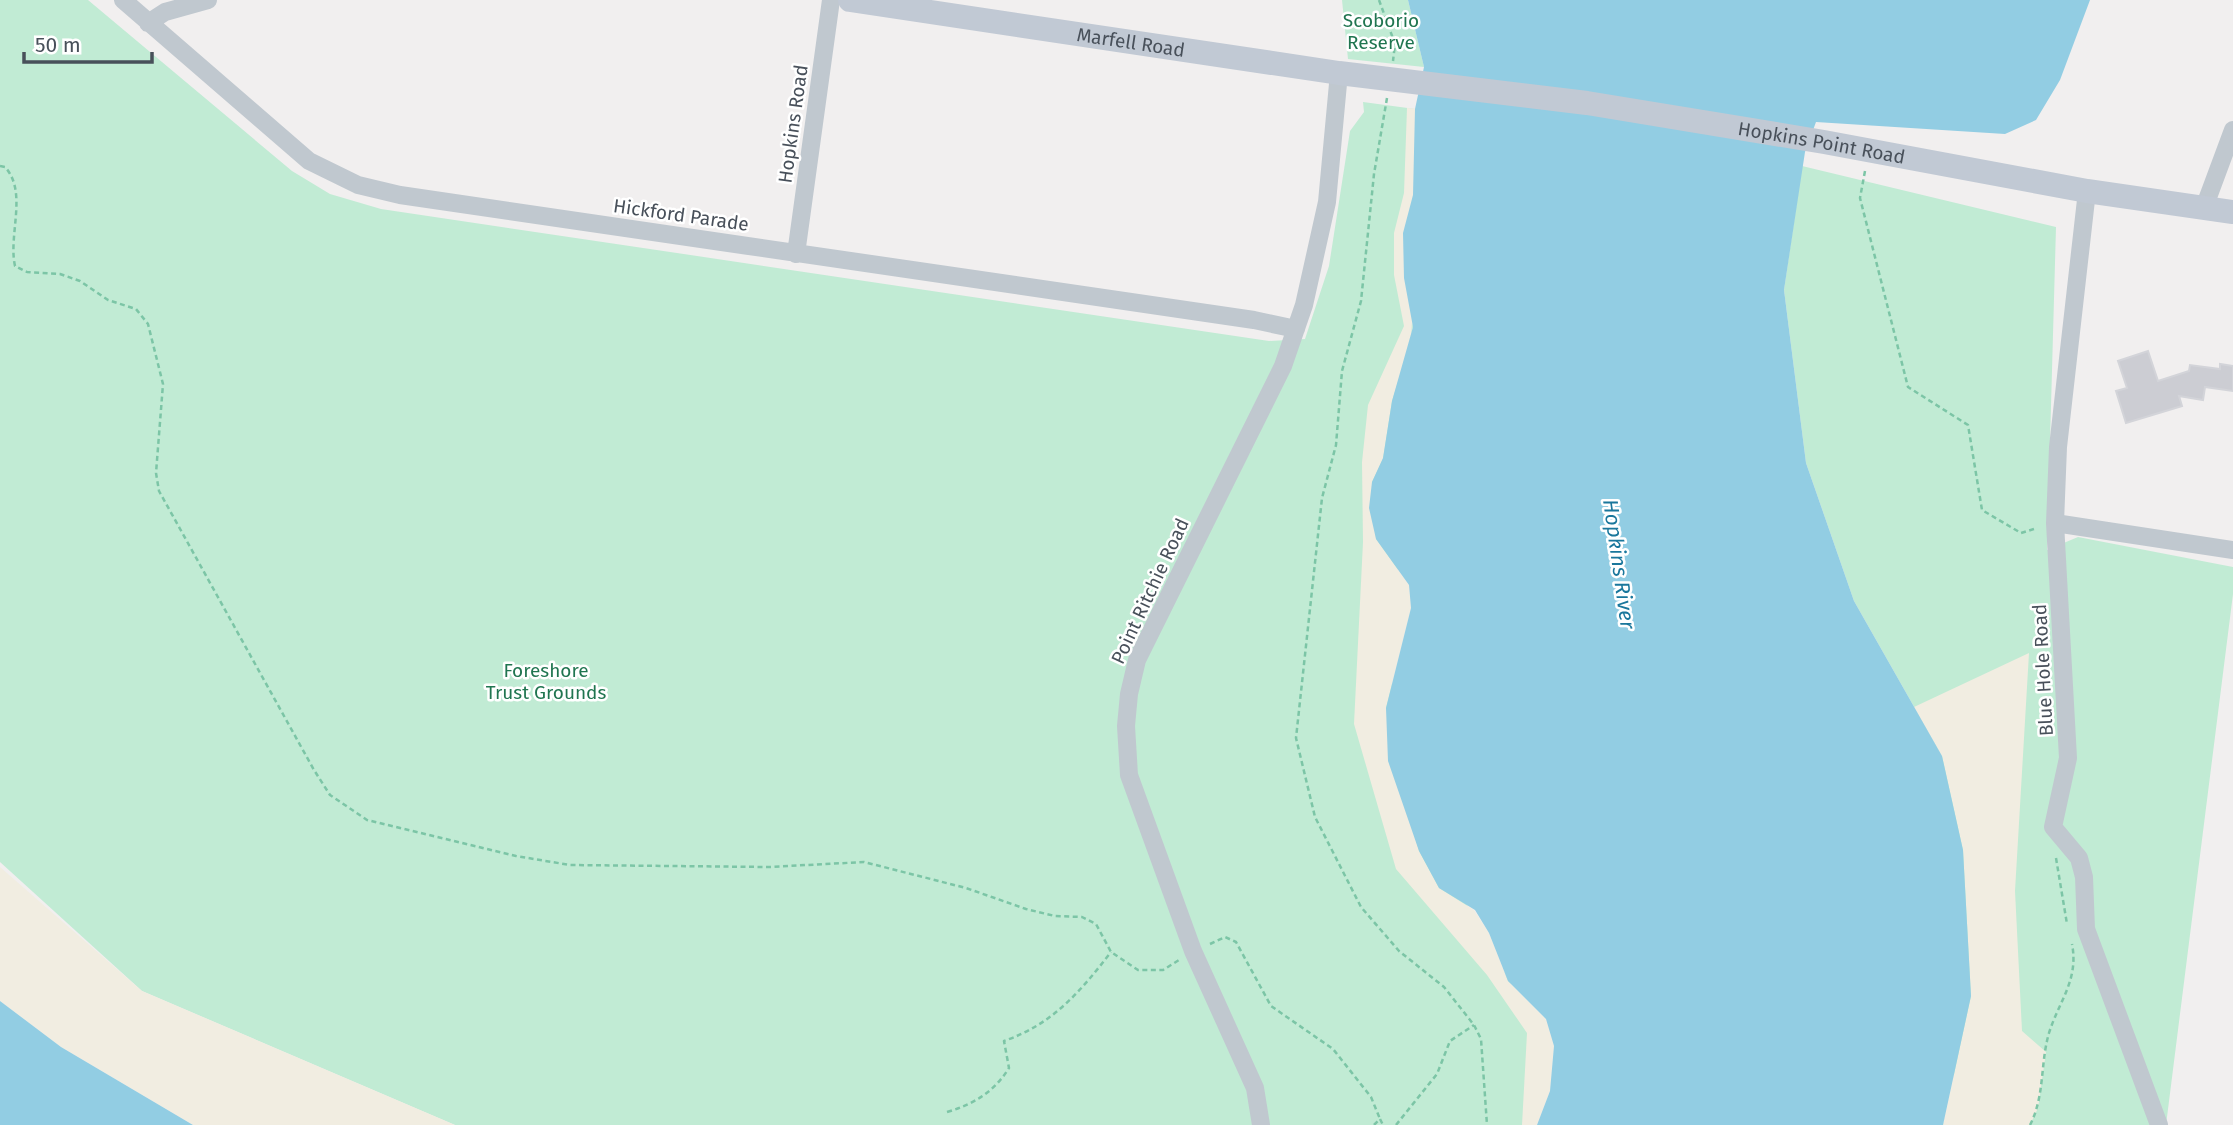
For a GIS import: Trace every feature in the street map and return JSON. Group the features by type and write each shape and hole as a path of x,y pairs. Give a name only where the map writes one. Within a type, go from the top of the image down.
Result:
{"street":[{"name":"Hickford Parade","path":"123,0 285,144 336,176 358,186 400,195 1254,320 1296,329"},
{"path":"148,23 165,12 208,0"},
{"name":"Hopkins Road","path":"796,254 831,0"},
{"name":"Marfell Road","path":"850,0 1400,81"},
{"name":"Point Ritchie Road","path":"1261,1125 1255,1088 1194,951 1129,775 1126,726 1129,694 1142,650 1283,366 1296,329 1316,256 1327,202 1339,73"},
{"name":"Hopkins Point Road","path":"1400,81 1587,103 1824,142 2087,191 2233,212"},
{"path":"2204,208 2233,130"},
{"name":"Blue Hole Road","path":"2053,827 2068,758 2055,523 2058,447 2087,210 2087,191"},
{"path":"2055,523 2233,550"},
{"path":"2053,827 2079,858 2084,877 2086,929 2159,1125"}],"path":[{"path":"1379,0 1395,44 1400,81 1374,174 1361,301 1342,371 1336,446 1322,498 1296,738 1315,817 1362,907 1399,951 1444,987 1474,1025 1480,1039 1487,1125"},
{"path":"1868,150 1860,198 1908,387 1968,425 1982,510 2021,533 2055,523"},
{"path":"0,166 14,176 16,191 11,248 15,267 27,272 60,274 80,281 108,300 136,309 148,324 163,384 156,473 159,491 314,770 330,795 351,810 383,825 570,865 769,867 864,862 966,888 1026,909 1055,916 1082,917 1096,924 1111,952 1138,970 1163,970 1194,951 1225,937 1236,942 1271,1006 1333,1049 1371,1097 1383,1125"},
{"path":"2053,827 2057,876 2067,925"},
{"path":"2030,1125 2038,1108 2049,1034 2069,990 2075,961 2070,937"},
{"path":"947,1112 981,1098 997,1086 1009,1068 1004,1041 1041,1026 1090,980 1111,952"},
{"path":"1396,1125 1437,1074 1450,1041 1474,1025"},
{"path":"1374,1125 1380,1119"}],"green space":[{"name":"Foreshore Trust Grounds","path":"0,0 88,0 292,171 330,194 381,209 1269,341 1305,339 1329,266 1350,131 1364,112 1363,102 1415,109 1404,278 1413,327 1409,342 1388,762 1529,1017 1532,1125 455,1125 142,991 0,862"},
{"name":"Scoborio Reserve","path":"1342,0 1408,0 1424,67 1348,59"},
{"path":"1802,166 2056,227 2047,550 2078,537 2233,567 2233,594 2166,1125 1943,1125 1954,1085 1942,756 1854,601 1806,463 1784,290"}],"sand":[{"path":"1407,108 1424,109 1411,340 1392,401 1383,459 1372,482 1376,539 1409,585 1411,608 1386,708 1407,809 1419,851 1439,888 1474,910 1489,933 1508,981 1546,1019 1554,1046 1550,1091 1537,1125 1522,1125 1527,1033 1487,975 1396,869 1354,724 1363,542 1362,462 1368,405 1404,326 1394,275 1394,233 1404,193"},
{"path":"2029,653 2015,891 2022,1031 2046,1052 2038,1108 2030,1125 1943,1125 1971,996 1963,850 1942,756 1914,707"},
{"path":"0,867 142,991 455,1125 193,1125 61,1047 0,1001"}],"water":[{"name":"Hopkins River","path":"1408,0 2090,0 2060,80 2036,120 2005,134 1816,122 1805,152 1784,290 1806,463 1854,601 1942,756 1963,850 1971,996 1943,1125 1537,1125 1550,1091 1554,1046 1546,1019 1508,981 1489,933 1475,910 1439,888 1419,851 1388,761 1386,708 1411,608 1409,585 1376,539 1369,508 1372,482 1383,458 1392,401 1413,327 1404,278 1403,233 1413,195 1415,109 1424,67"},
{"path":"0,1001 61,1047 193,1125 0,1125"}],"building":[{"path":"2148,351 2158,381 2189,371 2190,365 2220,369 2220,364 2233,366 2233,391 2205,387 2203,400 2179,396 2182,406 2126,423 2116,391 2127,388 2118,361"}]}
